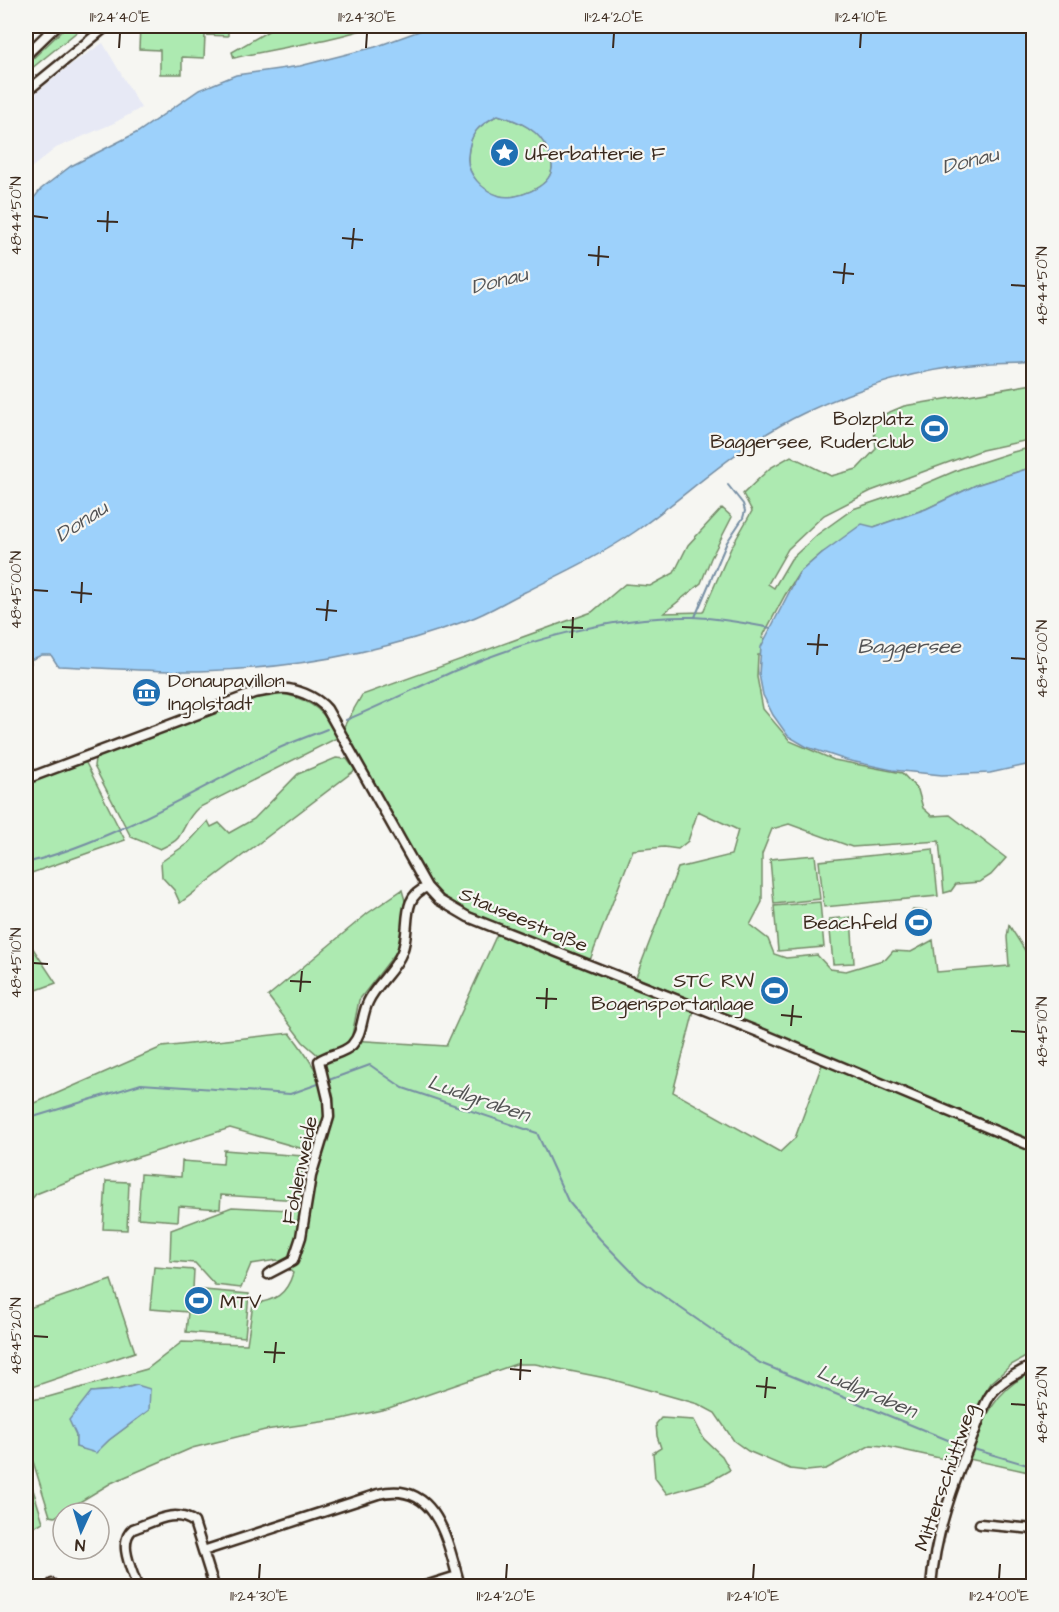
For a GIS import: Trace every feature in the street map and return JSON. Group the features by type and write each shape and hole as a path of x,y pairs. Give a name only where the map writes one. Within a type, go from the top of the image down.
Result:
{"street":[{"path":"26,55 56,26"},
{"path":"26,92 107,26"},
{"name":"Stauseestraße","path":"26,779 254,693 281,688 303,694 323,704 327,709 427,887 439,900 468,917 756,1031 1034,1147"},
{"name":"Fohlenweide","path":"268,1274 293,1261 301,1237 311,1176 327,1127 329,1106 319,1061 327,1056 346,1051 354,1043 361,1030 368,1000 402,954 411,898 418,891 427,887"},
{"name":"Mitterschüttweg","path":"931,1587 938,1537 964,1459 990,1396 1019,1372 1034,1365"},
{"path":"203,1551 378,1494 389,1491 401,1492 420,1499 435,1513 444,1532 460,1587"},
{"path":"137,1587 125,1540 128,1533 133,1529 176,1515 185,1516 194,1522 214,1587"},
{"path":"980,1524 1034,1529"},
{"path":"424,1587 457,1576"}],"shaded area":[{"path":"103,43 141,108 114,123 56,148 26,172 26,101 73,63"}],"green space":[{"path":"67,26 84,26 26,73 26,65"},
{"path":"140,26 228,26 228,36 205,35 204,58 182,57 182,74 160,74 160,50 139,49"},
{"path":"274,26 374,26 322,40 234,58 232,52"},
{"path":"498,115 528,127 544,143 552,167 550,176 531,191 514,196 499,196 481,186 472,175 468,156 473,135 480,126"},
{"path":"1033,384 1033,439 982,450 871,491 824,515 788,549 768,584 774,588 791,559 818,534 853,509 915,488 960,469 1033,447 1033,467 976,485 926,509 874,527 822,553 799,573 785,595 762,638 768,639 766,655 758,655 757,677 763,709 790,741 834,760 902,773 918,790 923,808 932,816 950,815 1006,858 991,875 980,882 956,884 951,891 944,893 939,841 852,847 789,824 772,829 762,854 762,902 750,925 768,939 774,954 786,958 817,955 830,969 846,971 886,959 893,951 911,952 933,940 937,972 1009,966 1007,937 1009,925 1033,963 1033,1142 636,977 678,868 731,855 738,830 698,811 688,841 678,849 664,847 633,850 590,960 472,913 444,898 429,882 343,728 362,695 592,612 625,584 650,586 674,573 688,545 722,508 732,517 701,583 664,613 703,612 731,548 752,511 743,494 770,468 791,456 831,476 857,469 876,449 873,419 904,406"},
{"path":"284,694 311,704 323,714 339,737 198,808 178,838 167,846 160,849 131,837 94,766 98,755 248,700"},
{"path":"336,758 347,759 355,770 180,903 174,890 162,877 161,862 188,843 208,821 211,827 219,823 229,833 254,819 298,774"},
{"path":"85,761 125,840 26,875 26,783"},
{"path":"933,849 938,896 824,907 819,861"},
{"path":"815,855 820,899 774,904 770,859"},
{"path":"402,890 406,904 397,951 359,1000 351,1040 446,1046 498,932 694,1011 673,1092 780,1152 795,1138 823,1062 1033,1151 1033,1353 1011,1365 991,1383 970,1419 952,1458 944,1459 871,1445 826,1469 807,1471 790,1469 748,1451 734,1441 715,1413 698,1404 610,1379 535,1364 516,1364 386,1409 342,1419 265,1430 192,1448 111,1483 81,1501 51,1501 50,1516 26,1439 26,1401 147,1369 182,1342 247,1344 253,1304 279,1296 290,1281 293,1273 277,1260 251,1264 241,1288 215,1285 195,1263 170,1261 171,1230 232,1207 309,1211 318,1160 333,1117 332,1095 320,1057 303,1042 268,996 368,913","holes":["137,1385 149,1410 96,1452 76,1447 76,1435 91,1392 118,1390"]},
{"path":"820,902 824,947 778,951 774,906"},
{"name":"Beachfeld","path":"912,910 926,911 924,935 911,934"},
{"path":"851,917 854,963 833,964 829,919"},
{"path":"26,938 56,983 26,994"},
{"path":"290,1033 314,1067 323,1087 327,1107 326,1118 314,1152 230,1128 94,1171 36,1194 26,1206 26,1107 162,1047"},
{"path":"224,1150 303,1156 300,1200 221,1195 220,1209 179,1206 178,1221 138,1218 141,1174 181,1177 182,1161 223,1164"},
{"path":"106,1181 129,1182 127,1230 103,1229"},
{"name":"MTV","path":"154,1267 194,1270 193,1289 249,1294 245,1337 186,1332 188,1312 150,1309"},
{"path":"111,1280 135,1352 26,1389 26,1309"},
{"path":"1033,1372 1033,1473 969,1459 985,1419 999,1397 1019,1379"},
{"path":"661,1418 694,1420 704,1439 722,1456 730,1470 709,1482 667,1494 655,1478 653,1453 661,1448 656,1424"},
{"path":"26,1467 43,1522 26,1532"}],"water":[{"name":"Donau","path":"433,26 1033,26 1033,361 987,363 935,370 868,387 804,413 759,438 657,516 596,556 483,614 403,641 337,657 234,670 165,671 58,666 51,655 42,655 30,660 31,663 27,665 26,208 41,189 71,166 138,132 199,90 236,75 300,66 375,47","holes":["498,115 528,127 540,137 548,151 552,167 550,176 538,187 523,194 507,197 494,194 482,186 473,175 468,163 471,141 480,126"]},
{"name":"Baggersee","path":"1033,467 1034,759 1031,764 990,773 942,775 892,770 846,760 807,747 788,736 773,715 763,695 759,674 761,647 799,573 862,524 874,527 926,509 976,485"},
{"path":"137,1385 150,1389 149,1410 109,1440 96,1453 76,1447 76,1435 69,1420 91,1392 118,1390"}],"waterway":[{"path":"695,617 727,542 745,511 743,504 728,485"},
{"path":"346,720 454,671 511,649 602,625 663,617 693,617 771,628"},
{"path":"26,863 58,854 119,829 274,750 327,729"},
{"name":"Ludlgraben","path":"326,1081 370,1065 403,1088 537,1133 568,1201 600,1239 640,1280 760,1363 965,1447"},
{"name":"Ludlgraben","path":"26,1122 30,1118 141,1084 290,1094 321,1083"},
{"name":"Ludlgraben","path":"970,1448 1034,1467"}],"place":[{"name":"Uferbatterie F","path":"504,153"},
{"name":"Bolzplatz Baggersee, Ruderclub","path":"935,429"},
{"name":"Donaupavillon Ingolstadt","path":"147,692"},
{"name":"Beachfeld","path":"918,922"},
{"name":"STC RW Bogensportanlage","path":"775,991"},
{"name":"MTV","path":"199,1301"}]}
